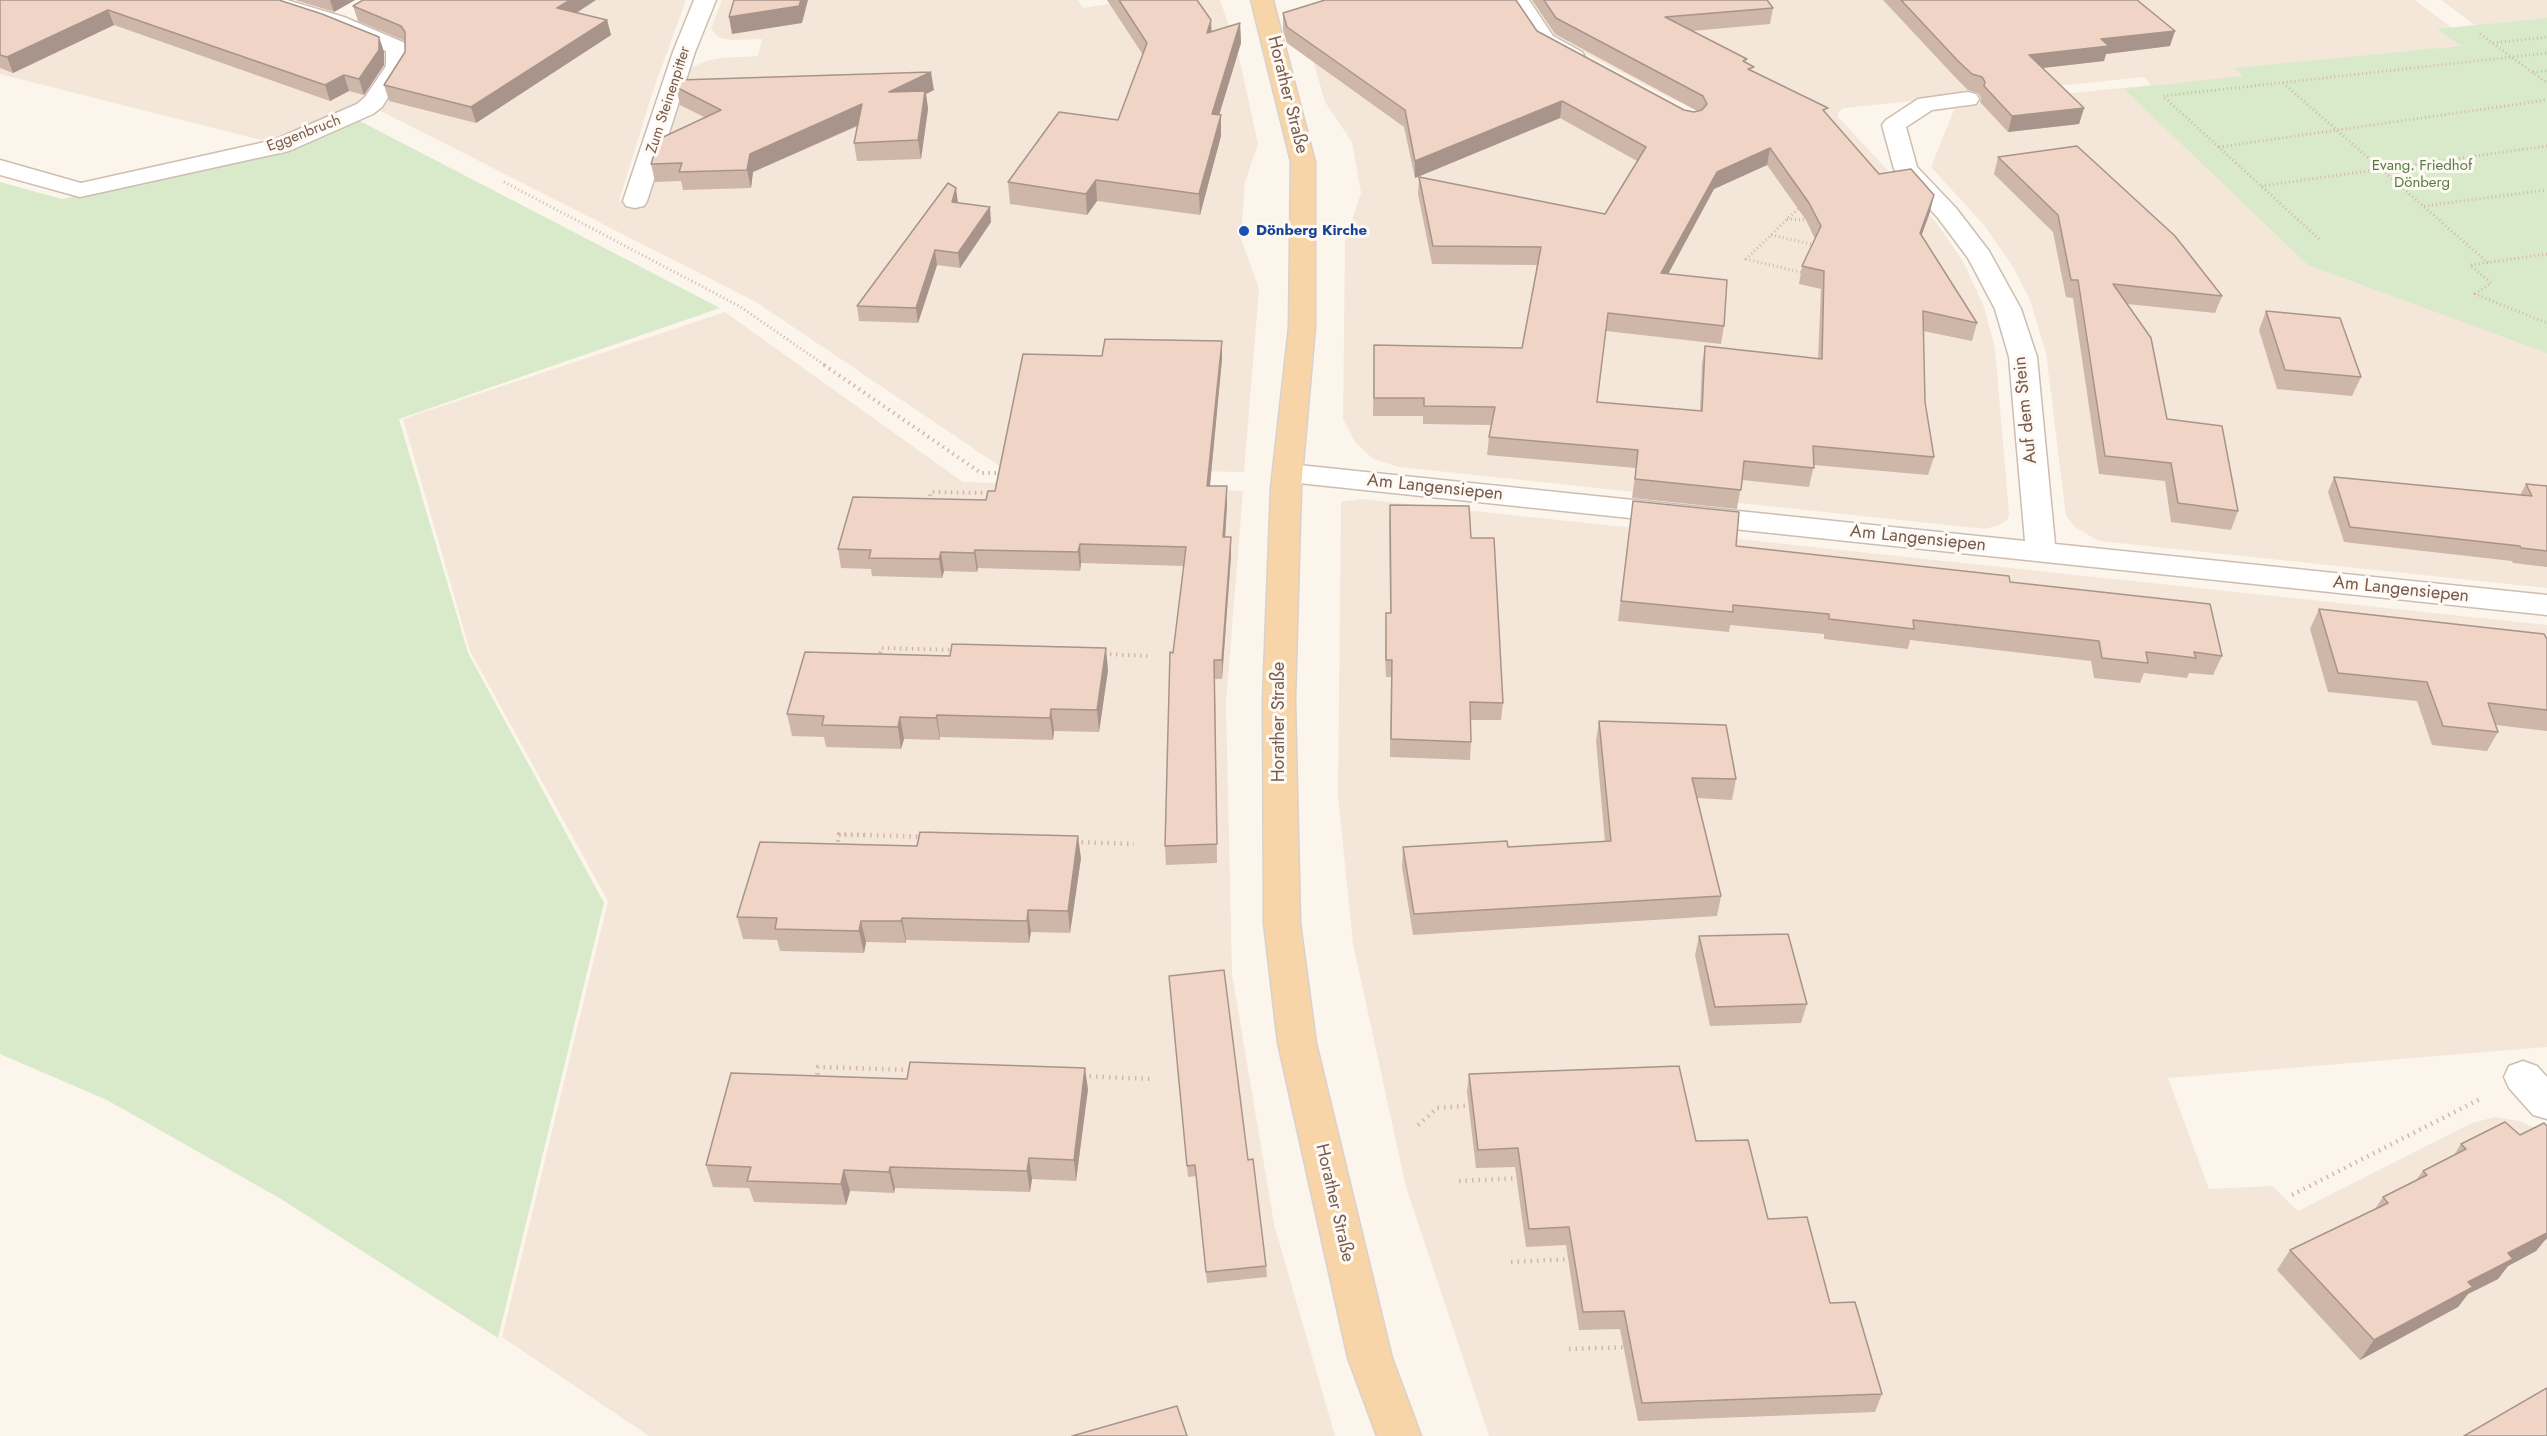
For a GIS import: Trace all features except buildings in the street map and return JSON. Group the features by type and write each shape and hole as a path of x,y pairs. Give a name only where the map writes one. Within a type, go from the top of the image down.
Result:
{"main road":[{"name":"Horather Straße","path":"1270,8 1303,162 1302,327 1286,488 1279,699 1282,923 1297,1043 1370,1358 1399,1436"}],"street":[{"name":"Eggenbruch","path":"0,167 80,190 281,146 365,109 374,102 397,66 397,48 336,22 265,0"},
{"name":"Zum Steinenpitter","path":"635,201 684,52 705,0"},
{"path":"1518,0 1545,41 1597,69"},
{"path":"336,22 356,11"},
{"name":"Auf dem Stein","path":"1968,99 1926,104 1894,125 1906,169 1947,213 1980,256 2008,309 2023,357 2041,552"},
{"name":"Am Langensiepen","path":"1289,472 2547,605"}],"path":[{"path":"2480,34 2547,83"},
{"path":"2492,43 2547,38"},
{"path":"2319,239 2163,96 2547,53"},
{"path":"2532,72 2547,71"},
{"path":"2283,83 2488,263"},
{"path":"2218,147 2547,100"},
{"path":"2261,186 2547,146"},
{"path":"504,182 739,306 981,472 1005,473"},
{"path":"2423,206 2547,190"},
{"path":"1803,203 1746,259 1806,273"},
{"path":"1787,219 1806,220"},
{"path":"1771,235 1819,246"},
{"path":"2547,254 2470,265 2492,283 2475,294 2547,323"},
{"path":"928,508 931,492 1003,494"},
{"path":"877,666 881,648 964,650"},
{"path":"1102,654 1148,656"},
{"path":"836,851 839,834 933,837"},
{"path":"1074,842 1134,844"},
{"path":"817,1088 818,1067 926,1070"},
{"path":"1080,1076 1152,1079"},
{"path":"2292,1195 2535,1090"},
{"path":"1418,1125 1437,1108 1484,1105"},
{"path":"1459,1181 1530,1178"},
{"path":"1511,1262 1580,1258"},
{"path":"1569,1349 1638,1346"}],"shaded area":[{"path":"0,0 301,29 385,59 389,63 364,102 273,143 0,74"},
{"path":"408,0 686,0 652,94 619,201 648,199 685,74 706,61 758,56 762,39 732,40 720,38 714,33 711,28 722,0 1078,0 1083,8 1134,0 1220,0 1237,48 1258,144 1245,182 1241,238 1259,289 1244,472 1001,467 756,302 377,109 421,40"},
{"path":"1531,0 2415,0 2452,28 2475,25 2441,0 2547,0 2547,588 2099,541 2076,528 2066,516 2046,353 2030,300 2013,267 1984,225 1931,167 1956,105 2151,85 2144,77 1844,108 1838,112 1838,117 1935,221 1963,261 1984,307 1995,348 2009,514 2007,520 1999,525 1985,529 1399,467 1373,459 1355,442 1343,419 1345,241 1361,193 1352,142 1325,102 1302,22 1534,43 1667,115 1738,109 1694,106 1673,100 1556,38"},
{"path":"725,312 963,482 1243,491 1226,703 1232,974 1274,1224 1335,1436 649,1436 502,1337 608,901 470,651 403,419"},
{"path":"1361,499 2547,625 2547,1047 2168,1078 2209,1189 2272,1186 2298,1211 2472,1123 2495,1117 2519,1121 2544,1132 2547,1136 2547,1436 1489,1436 1406,1187 1353,944 1338,795 1341,502"}],"green space":[{"name":"Evang. Friedhof Dönberg","path":"2547,18 2547,353 2308,265 2124,89 2243,76 2235,68 2461,46 2437,29"},
{"path":"356,119 720,308 399,419 468,653 604,903 498,1338 281,1199 107,1100 0,1054 0,182 62,199 283,152"}],"place":[{"name":"Dönberg Kirche","path":"1244,231"}]}
